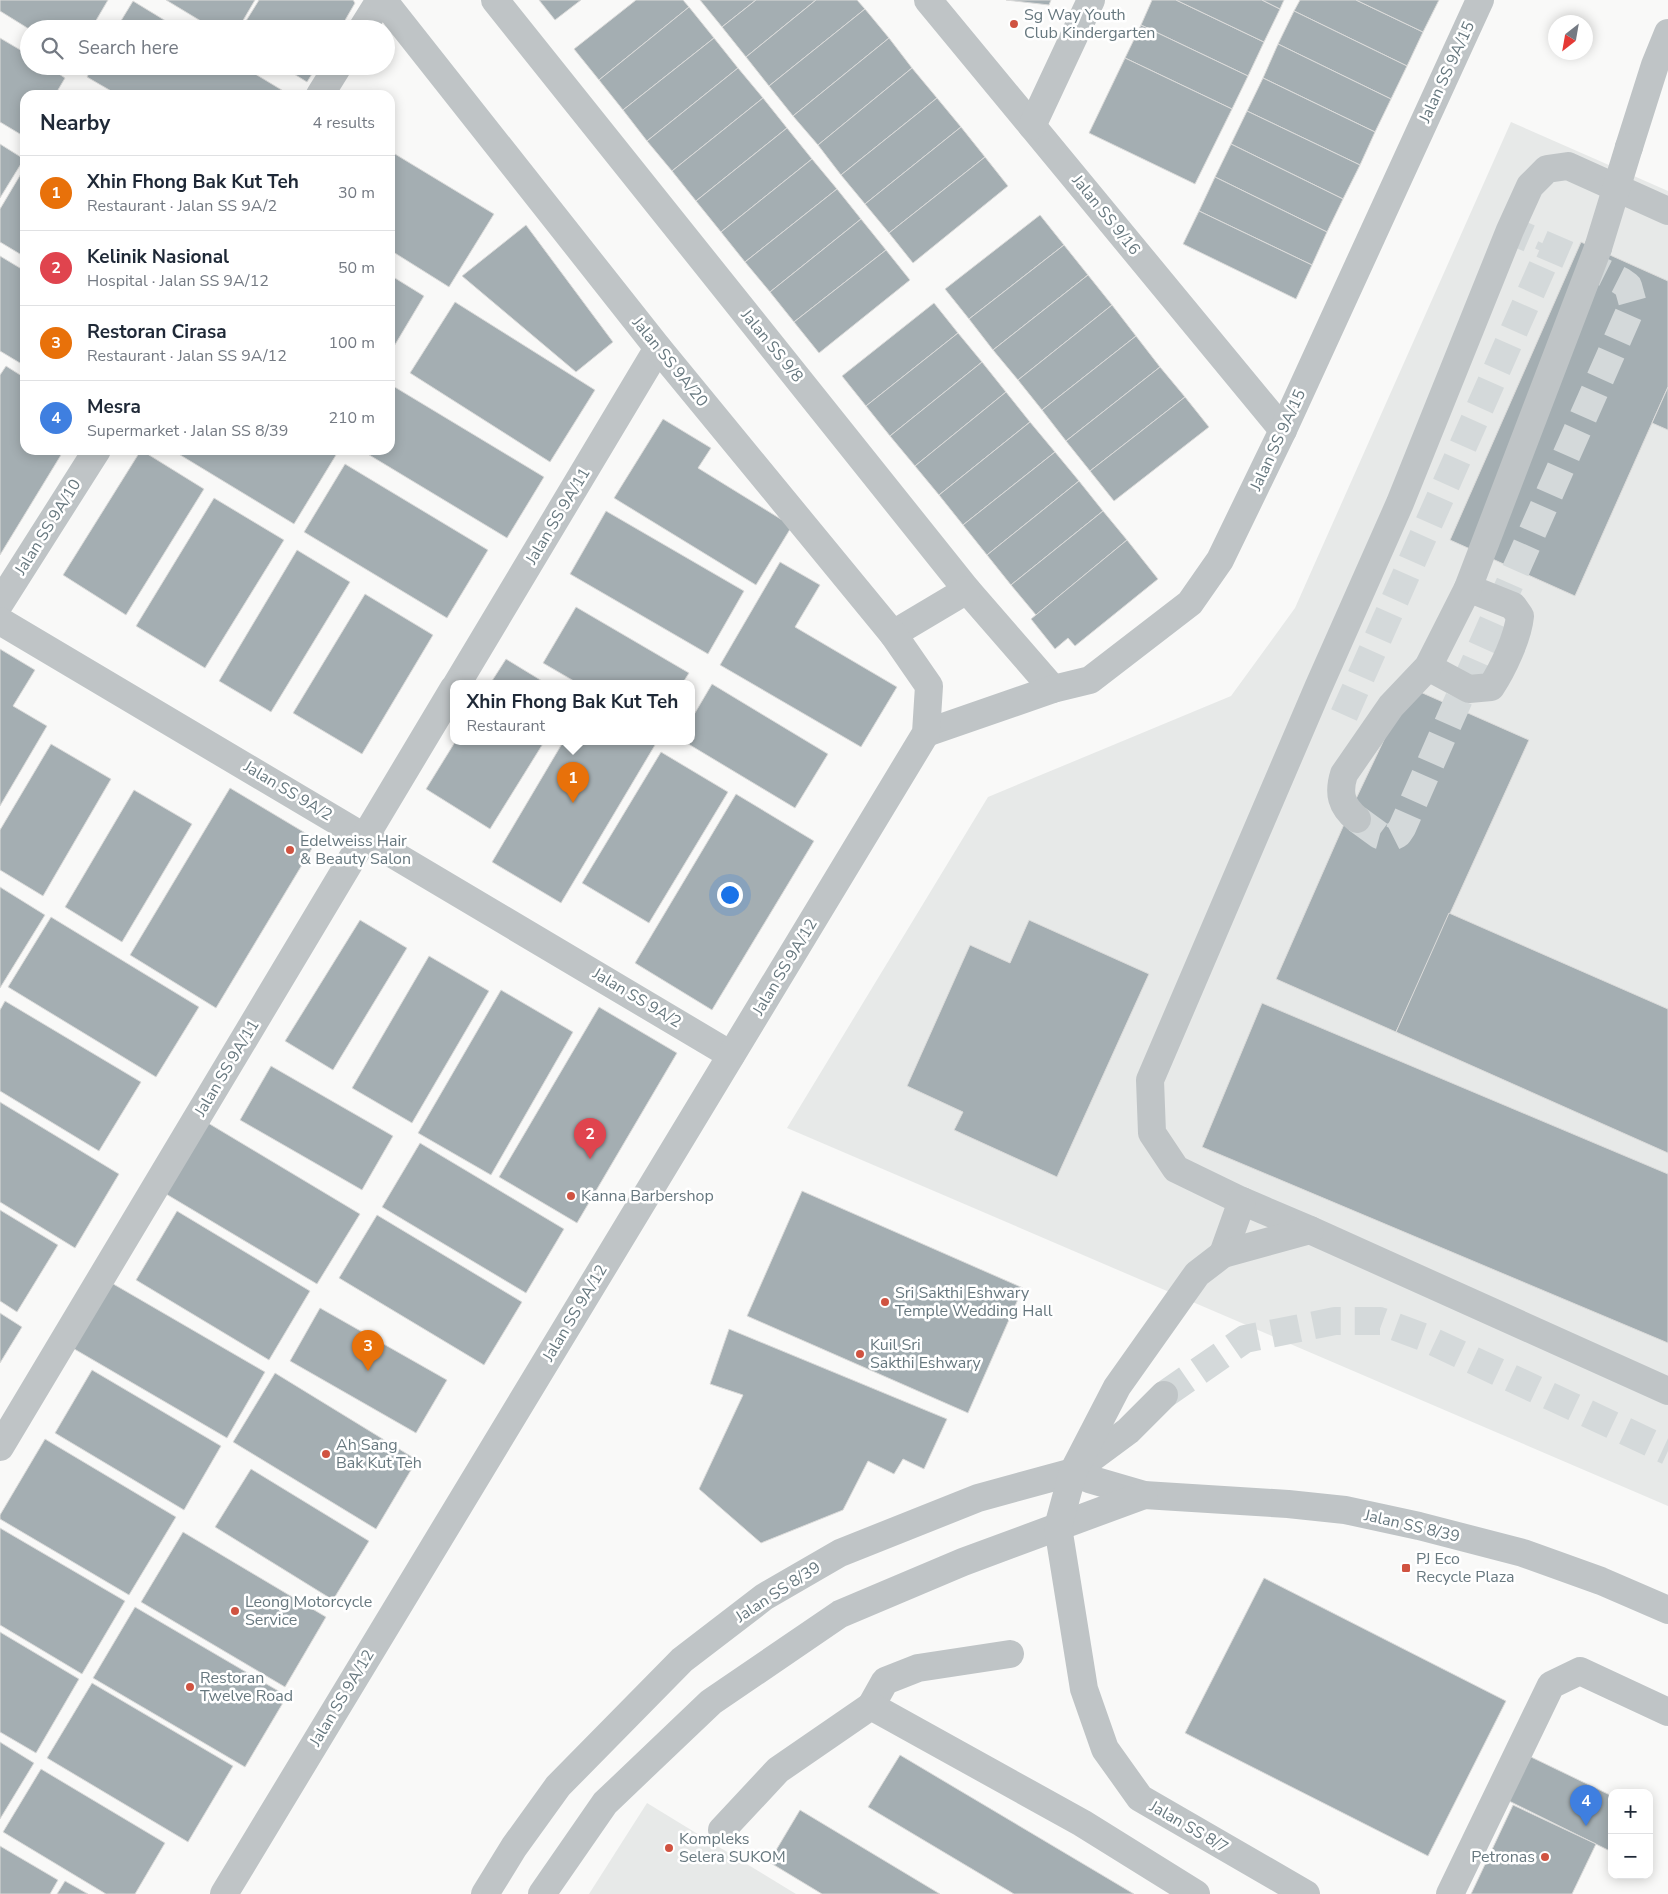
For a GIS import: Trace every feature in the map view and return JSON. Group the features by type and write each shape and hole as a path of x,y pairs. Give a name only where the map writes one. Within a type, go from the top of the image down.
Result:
{"street":[{"path":"368,20 381,0"},
{"name":"Jalan SS 9A/20","path":"381,0 658,348 893,634 929,686 926,733"},
{"name":"Jalan SS 9/8","path":"495,0 966,590 1053,689"},
{"name":"Jalan SS 9/16","path":"928,0 1283,430"},
{"path":"1032,126 1091,0"},
{"name":"Jalan SS 9A/15","path":"926,733 1053,689 1090,680 1190,603 1220,560 1283,430 1480,0"},
{"path":"1357,819 1350,813 1342,801 1340,787 1344,774 1392,706 1428,667 1468,588 1598,248 1655,65 1668,34"},
{"path":"323,90 332,75"},
{"path":"1668,211 1568,166 1547,169 1530,186 1510,230 1400,502 1150,1080 1152,1133 1176,1169 1242,1201 1668,1391"},
{"name":"Jalan SS 9A/11","path":"459,680 658,348"},
{"name":"Jalan SS 9A/10","path":"0,603 93,455"},
{"path":"1428,667 1469,689 1491,687 1496,679 1519,628 1520,616 1513,606 1468,588"},
{"path":"893,634 966,590"},
{"name":"Jalan SS 9A/2","path":"0,621 731,1055"},
{"name":"Jalan SS 9A/11","path":"0,1447 450,695"},
{"name":"Jalan SS 9A/12","path":"224,1894 926,733"},
{"path":"1223,1254 1242,1201"},
{"path":"1058,1527 1073,1472 1117,1388 1197,1274 1223,1254 1310,1230"},
{"path":"1073,1472 1128,1431 1164,1395"},
{"name":"Jalan SS 8/39","path":"485,1894 514,1847 558,1786 682,1660 764,1597 849,1549 978,1498 1073,1472 1089,1479 1144,1495 1288,1504 1345,1510 1418,1526 1523,1553 1601,1581 1668,1610"},
{"name":"Jalan SS 8/39","path":"542,1894 605,1804 711,1702 840,1614 963,1562 1144,1495"},
{"name":"Jalan SS 8/7","path":"1058,1527 1084,1689 1104,1749 1140,1798 1306,1894"},
{"path":"722,1830 778,1770 871,1706 885,1681 918,1668 1010,1654"},
{"path":"1450,1894 1551,1685 1580,1671 1668,1712"},
{"path":"871,1706 1082,1823 1196,1894"}],"shaded area":[{"path":"1511,122 1668,191 1668,1506 787,1128 988,797 1231,696 1295,608"},
{"name":"Kompleks Selera SUKOM","path":"647,1803 796,1894 589,1894"}],"building":[{"path":"0,0 108,0 96,20 20,20 20,23 0,11"},
{"path":"166,0 255,0 243,20 199,20"},
{"path":"259,0 353,0 355,3 345,20 247,20"},
{"path":"539,0 581,0 555,20"},
{"path":"636,0 683,0 689,7 599,80 574,49"},
{"path":"700,0 756,0 722,27"},
{"path":"756,0 816,0 746,57 722,27"},
{"path":"816,0 857,0 865,9 769,86 746,57"},
{"path":"1006,0 1051,0 1049,5"},
{"path":"1152,0 1176,0 1264,42 1248,76 1141,25"},
{"path":"1176,0 1262,0 1280,9 1264,42"},
{"path":"1262,0 1284,0 1280,9"},
{"path":"1300,0 1356,0 1423,32 1407,66 1294,11"},
{"path":"1356,0 1439,0 1423,32"},
{"path":"133,1 164,20 121,20"},
{"path":"689,7 714,38 623,110 599,80"},
{"path":"865,9 889,38 793,116 769,86"},
{"path":"1294,11 1407,66 1391,99 1278,44"},
{"path":"1141,25 1248,76 1232,109 1125,58"},
{"path":"0,38 20,50 20,75 60,75 65,78 58,90 20,90 20,134 0,122"},
{"path":"714,38 738,68 647,141 623,110"},
{"path":"889,38 912,68 818,145 793,116"},
{"path":"1278,44 1391,99 1375,132 1263,78"},
{"path":"1125,58 1232,109 1195,184 1089,133"},
{"path":"738,68 763,98 672,171 647,141"},
{"path":"912,68 937,98 841,175 818,145"},
{"path":"88,75 257,75 282,90 109,90 87,77"},
{"path":"296,75 311,75 307,82"},
{"path":"1263,78 1375,132 1360,165 1247,111"},
{"path":"763,98 787,128 696,201 672,171"},
{"path":"937,98 961,127 865,204 841,175"},
{"path":"1247,111 1360,165 1343,199 1231,144"},
{"path":"961,127 985,157 889,233 865,204"},
{"path":"787,128 812,159 721,232 696,201"},
{"path":"0,144 20,156 20,166 0,198"},
{"path":"1231,144 1343,199 1327,232 1215,177"},
{"path":"395,154 494,214 449,287 395,253"},
{"path":"985,157 1008,186 913,263 889,233"},
{"path":"812,159 837,189 745,262 721,232"},
{"path":"20,175 20,254 0,242 0,209"},
{"path":"1215,177 1327,232 1312,265 1199,211"},
{"path":"837,189 861,219 770,292 745,262"},
{"path":"1199,211 1312,265 1296,299 1183,244"},
{"path":"1040,215 1064,245 969,319 945,289"},
{"path":"861,219 886,250 794,322 770,292"},
{"path":"526,225 613,342 576,372 462,276"},
{"path":"1581,242 1668,281 1668,387 1575,596 1450,540"},
{"path":"1064,245 1088,275 993,350 969,319"},
{"path":"886,250 910,280 819,353 794,322"},
{"path":"0,256 20,268 20,363 0,351"},
{"path":"1088,275 1112,305 1018,380 993,350"},
{"path":"395,278 424,296 395,345"},
{"path":"455,302 595,390 550,462 410,373"},
{"path":"934,303 958,333 866,406 842,376"},
{"path":"1112,305 1136,336 1042,410 1018,380"},
{"path":"958,333 982,362 890,436 866,406"},
{"path":"1136,336 1160,367 1066,441 1042,410"},
{"path":"982,362 1006,392 915,466 890,436"},
{"path":"6,366 20,375 20,455 61,455 0,555 0,375"},
{"path":"1160,367 1185,397 1090,471 1066,441"},
{"path":"395,387 544,477 507,538 369,455 395,455"},
{"path":"1668,387 1668,430 1652,423"},
{"path":"1006,392 1030,422 939,495 915,466"},
{"path":"1185,397 1209,427 1114,501 1090,471"},
{"path":"663,419 711,448 698,468 792,526 756,585 614,498"},
{"path":"1030,422 1055,452 963,525 939,495"},
{"path":"1055,452 1079,481 987,555 963,525"},
{"path":"138,455 149,455 204,489 126,615 63,575"},
{"path":"180,455 336,455 294,524"},
{"path":"345,464 488,550 447,618 304,532"},
{"path":"1079,481 1103,511 1011,585 987,555"},
{"path":"214,498 284,540 205,668 136,626"},
{"path":"606,511 744,591 708,654 570,574"},
{"path":"1103,511 1127,540 1036,615 1011,585"},
{"path":"1127,540 1158,579 1075,646 1068,638 1055,649 1031,619"},
{"path":"297,550 350,582 271,712 219,681"},
{"path":"780,562 820,585 795,627 897,687 861,747 720,665"},
{"path":"365,594 433,635 362,754 293,713"},
{"path":"576,607 689,673 685,680 572,680 543,663"},
{"path":"0,649 35,670 13,706 47,726 0,806"},
{"path":"506,659 540,680 493,680"},
{"path":"712,684 828,754 795,808 690,745 695,745 695,713"},
{"path":"1409,687 1529,740 1396,1032 1276,979 1345,822"},
{"path":"51,744 111,779 43,896 0,870 0,830"},
{"path":"453,745 542,745 490,829 426,789"},
{"path":"561,745 655,745 561,903 492,862"},
{"path":"661,752 728,792 649,923 582,883"},
{"path":"230,788 317,840 216,1008 130,955"},
{"path":"134,790 192,824 122,942 65,907"},
{"path":"736,794 814,841 712,1010 635,963"},
{"path":"0,887 45,915 0,988"},
{"path":"1449,913 1668,1009 1668,1153 1396,1032"},
{"path":"51,917 199,1007 156,1077 8,987"},
{"path":"360,920 407,948 333,1070 285,1041"},
{"path":"1029,920 1149,974 1057,1177 954,1130 963,1112 907,1086 970,945 1010,963"},
{"path":"429,956 489,991 412,1123 352,1088"},
{"path":"501,990 573,1032 491,1175 418,1133"},
{"path":"5,1001 141,1082 99,1151 0,1091 0,1010"},
{"path":"1262,1003 1668,1174 1668,1343 1202,1147"},
{"path":"599,1007 677,1053 577,1223 499,1177"},
{"path":"271,1066 393,1136 362,1190 240,1120"},
{"path":"0,1102 119,1174 75,1248 0,1202"},
{"path":"203,1120 360,1214 317,1284 161,1191"},
{"path":"420,1143 564,1229 526,1293 382,1207"},
{"name":"Sri Sakthi Eshwary Temple Wedding Hall","path":"802,1191 1023,1288 968,1413 747,1316"},
{"path":"0,1210 58,1245 17,1312 0,1301"},
{"path":"177,1211 310,1291 269,1360 136,1280"},
{"path":"377,1215 522,1302 484,1365 339,1278"},
{"path":"103,1278 265,1372 227,1438 64,1343"},
{"path":"320,1308 447,1380 416,1433 290,1361"},
{"path":"0,1313 22,1327 0,1363"},
{"path":"729,1329 947,1419 924,1469 903,1459 894,1474 868,1461 843,1510 761,1543 699,1489 743,1395 710,1384"},
{"path":"92,1370 221,1446 184,1510 55,1433"},
{"path":"275,1373 417,1460 376,1529 233,1442"},
{"path":"45,1439 176,1517 129,1595 0,1519 0,1515"},
{"path":"251,1469 369,1541 333,1600 215,1527"},
{"path":"0,1528 125,1601 82,1674 0,1625"},
{"path":"183,1532 326,1617 285,1687 141,1602"},
{"path":"1264,1578 1506,1701 1428,1856 1185,1733"},
{"name":"Restoran Twelve Road","path":"135,1607 287,1696 245,1767 93,1678"},
{"path":"0,1632 79,1679 36,1753 0,1732"},
{"path":"92,1683 233,1766 188,1842 47,1758"},
{"path":"0,1742 34,1763 0,1819"},
{"path":"900,1755 1134,1894 1014,1894 868,1807"},
{"path":"1529,1756 1608,1794 1608,1850 1507,1800"},
{"path":"41,1769 165,1843 135,1894 106,1894 3,1832"},
{"path":"1513,1805 1596,1844 1572,1894 1471,1894"},
{"path":"800,1810 940,1894 822,1894 769,1862"},
{"path":"0,1846 58,1880 50,1894 0,1894"},
{"path":"65,1881 88,1894 57,1894"}],"tunnel":[{"path":"1357,819 1379,835 1390,838 1398,834 1402,828 1633,304 1628,286 1621,281 1575,258 1510,230"},
{"path":"1344,715 1551,247"},
{"path":"1164,1395 1245,1339 1335,1321 1380,1321 1423,1337 1668,1451"}],"place":[{"name":"Sg Way Youth Club Kindergarten","path":"1014,24"},
{"name":"Xhin Fhong Bak Kut Teh","path":"573,803"},
{"name":"Edelweiss Hair & Beauty Salon","path":"290,850"},
{"name":"Kelinik Nasional","path":"590,1159"},
{"name":"Kanna Barbershop","path":"571,1196"},
{"name":"Sri Sakthi Eshwary Temple Wedding Hall","path":"885,1302"},
{"name":"Kuil Sri Sakthi Eshwary","path":"860,1354"},
{"name":"Restoran Cirasa","path":"368,1371"},
{"name":"Ah Sang Bak Kut Teh","path":"326,1454"},
{"name":"PJ Eco Recycle Plaza","path":"1406,1568"},
{"name":"Leong Motorcycle Service","path":"235,1611"},
{"name":"Restoran Twelve Road","path":"190,1687"},
{"name":"Mesra","path":"1586,1826"},
{"name":"Kompleks Selera SUKOM","path":"669,1848"},
{"name":"Petronas","path":"1545,1857"}]}
